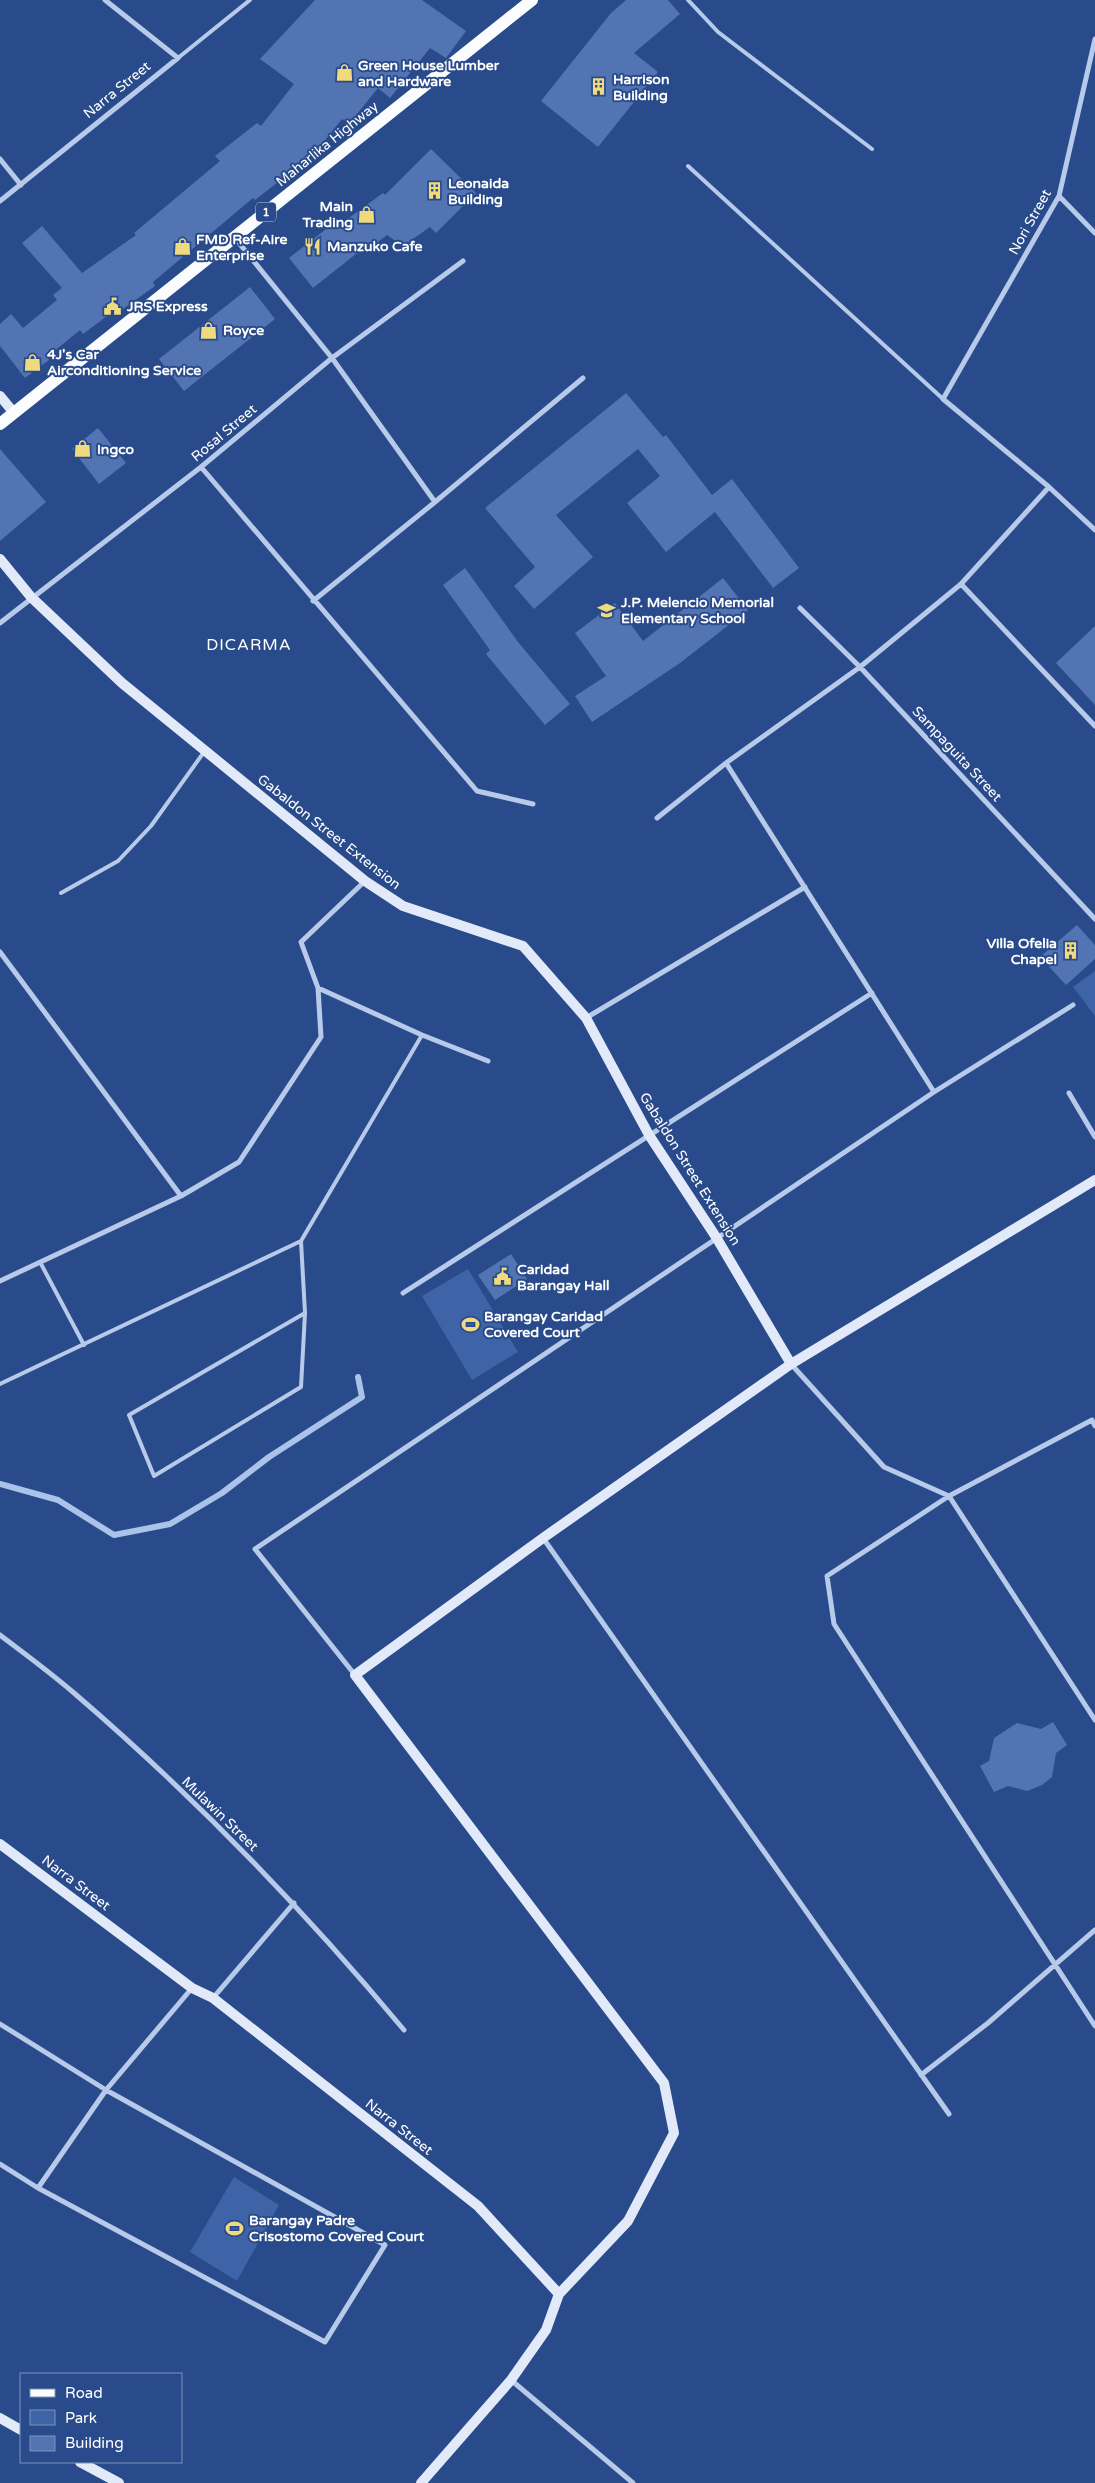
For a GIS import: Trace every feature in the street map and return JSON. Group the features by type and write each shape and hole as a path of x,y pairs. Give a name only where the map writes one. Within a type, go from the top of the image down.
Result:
{"main road":[{"name":"Maharlika Highway","path":"0,424 530,1"}],"street":[{"path":"105,0 178,58"},
{"name":"Nori Street","path":"942,399 1059,196 1095,39"},
{"name":"Narra Street","path":"0,200 178,58"},
{"path":"0,159 21,185"},
{"path":"1059,196 1095,233"},
{"path":"234,237 332,358 435,502"},
{"name":"Rosal Street","path":"0,623 31,597 201,467 332,358 463,261"},
{"path":"313,600 435,502 583,378"},
{"path":"0,396 14,413"},
{"path":"942,399 1049,487 1095,530"},
{"path":"201,467 477,791 533,804"},
{"path":"657,818 726,763 860,667 961,584 1049,487"},
{"name":"Gabaldon Street Extension","path":"0,559 31,597 122,682 365,881 403,906 523,946 586,1018 649,1135 716,1237 791,1364"},
{"path":"961,584 1095,726"},
{"name":"Sampaguita Street","path":"800,608 860,667 1095,919"},
{"path":"726,763 934,1092"},
{"path":"0,1281 180,1196 239,1162 284,1097 321,1037 318,988 301,942 365,881"},
{"path":"586,1018 805,887"},
{"path":"0,952 180,1196"},
{"path":"318,988 422,1035 488,1060"},
{"path":"403,1293 872,993"},
{"path":"421,2483 511,2380 546,2330 559,2294 628,2221 674,2133 664,2083 355,1675 255,1549 716,1237 934,1092 1073,1004"},
{"path":"1069,1093 1095,1137"},
{"path":"355,1675 543,1538 791,1364 1095,1180"},
{"path":"791,1364 884,1467 949,1496 1095,1720"},
{"path":"1095,1426 1092,1420 949,1496 827,1576 834,1624 1095,2026"},
{"path":"543,1538 949,2114"},
{"name":"Mulawin Street","path":"0,1635 74,1692 207,1814 294,1903 404,2030"},
{"name":"Narra Street","path":"0,1844 192,1988 213,1998 478,2206 559,2294"},
{"path":"213,1998 294,1903"},
{"path":"921,2075 988,2023 1056,1966 1095,1930"},
{"path":"38,2188 106,2090 192,1988"},
{"path":"0,2024 106,2090 385,2245 325,2342 38,2188 0,2164"},
{"path":"511,2380 633,2483"},
{"path":"0,2418 20,2429"},
{"path":"82,2463 118,2483"}],"lane":[{"name":"Narra Street","path":"178,58 250,0"},
{"path":"688,0 718,32 872,149"},
{"path":"688,166 942,399"},
{"path":"61,893 118,861 151,826 205,750"},
{"path":"305,1313 130,1415 154,1476 301,1387 305,1313 301,1241 422,1035"},
{"path":"0,1384 301,1241"},
{"path":"40,1262 84,1345"}],"green space":[{"path":"1095,971 1095,1016 1073,987"},
{"name":"Barangay Caridad Covered Court","path":"468,1269 518,1352 472,1380 422,1296"},
{"name":"Barangay Padre Crisostomo Covered Court","path":"234,2177 279,2205 237,2281 190,2252"}],"building":[{"path":"315,0 422,0 466,31 446,58 430,48 390,98 378,88 349,124 342,119 314,154 255,200 253,198 153,282 155,286 113,316 111,313 83,334 80,330 47,357 49,360 25,378 0,346 0,324 11,314 23,328 57,300 53,295 62,288 22,243 42,226 82,273 136,235 134,233 220,161 215,156 257,123 261,126 294,84 260,59"},
{"name":"Harrison Building","path":"626,0 668,0 680,14 634,53 658,72 598,147 541,101 611,13"},
{"path":"431,149 476,193 436,233 430,227 403,246 387,235 369,249 366,246 313,288 289,258 335,222 338,226 383,193 385,195"},
{"path":"250,287 275,319 184,391 159,359"},
{"path":"626,393 663,437 666,435 712,495 732,479 799,568 773,588 715,512 666,552 627,503 660,476 638,449 556,515 593,557 534,609 514,586 535,567 485,508"},
{"path":"98,428 126,463 99,484 72,449"},
{"path":"0,449 46,502 0,541"},
{"path":"465,568 518,642 570,704 545,725 486,654 490,650 443,585"},
{"path":"723,578 748,610 680,663 592,722 575,696 606,676 575,633 615,603 643,641"},
{"path":"1095,626 1095,705 1056,663"},
{"name":"Villa Ofelia Chapel","path":"1077,925 1095,945 1095,959 1066,985 1040,957"},
{"name":"Caridad Barangay Hall","path":"511,1254 527,1279 495,1300 478,1275"},
{"path":"1053,1722 1067,1745 1056,1753 1052,1777 1042,1785 1027,1791 1008,1786 994,1792 980,1766 989,1761 994,1738 1017,1723 1041,1729"}],"waterway":[{"path":"0,1484 58,1500 114,1535 170,1524 222,1493 269,1457 362,1397 358,1377"}],"place":[{"name":"Green House Lumber and Hardware","path":"344,73"},
{"name":"Harrison Building","path":"599,87"},
{"name":"Leonaida Building","path":"434,191"},
{"name":"Main Trading","path":"367,214"},
{"name":"Manzuko Cafe","path":"313,246"},
{"name":"FMD Ref-Aire Enterprise","path":"182,247"},
{"name":"JRS Express","path":"113,306"},
{"name":"Royce","path":"209,330"},
{"name":"4J's Car Airconditioning Service","path":"33,362"},
{"name":"Ingco","path":"83,449"},
{"name":"J.P. Melencio Memorial Elementary School","path":"607,610"},
{"name":"Villa Ofelia Chapel","path":"1071,951"},
{"name":"Caridad Barangay Hall","path":"503,1277"},
{"name":"Barangay Caridad Covered Court","path":"470,1324"},
{"name":"Barangay Padre Crisostomo Covered Court","path":"235,2228"}],"district":[{"name":"DICARMA","path":"249,645"}]}
